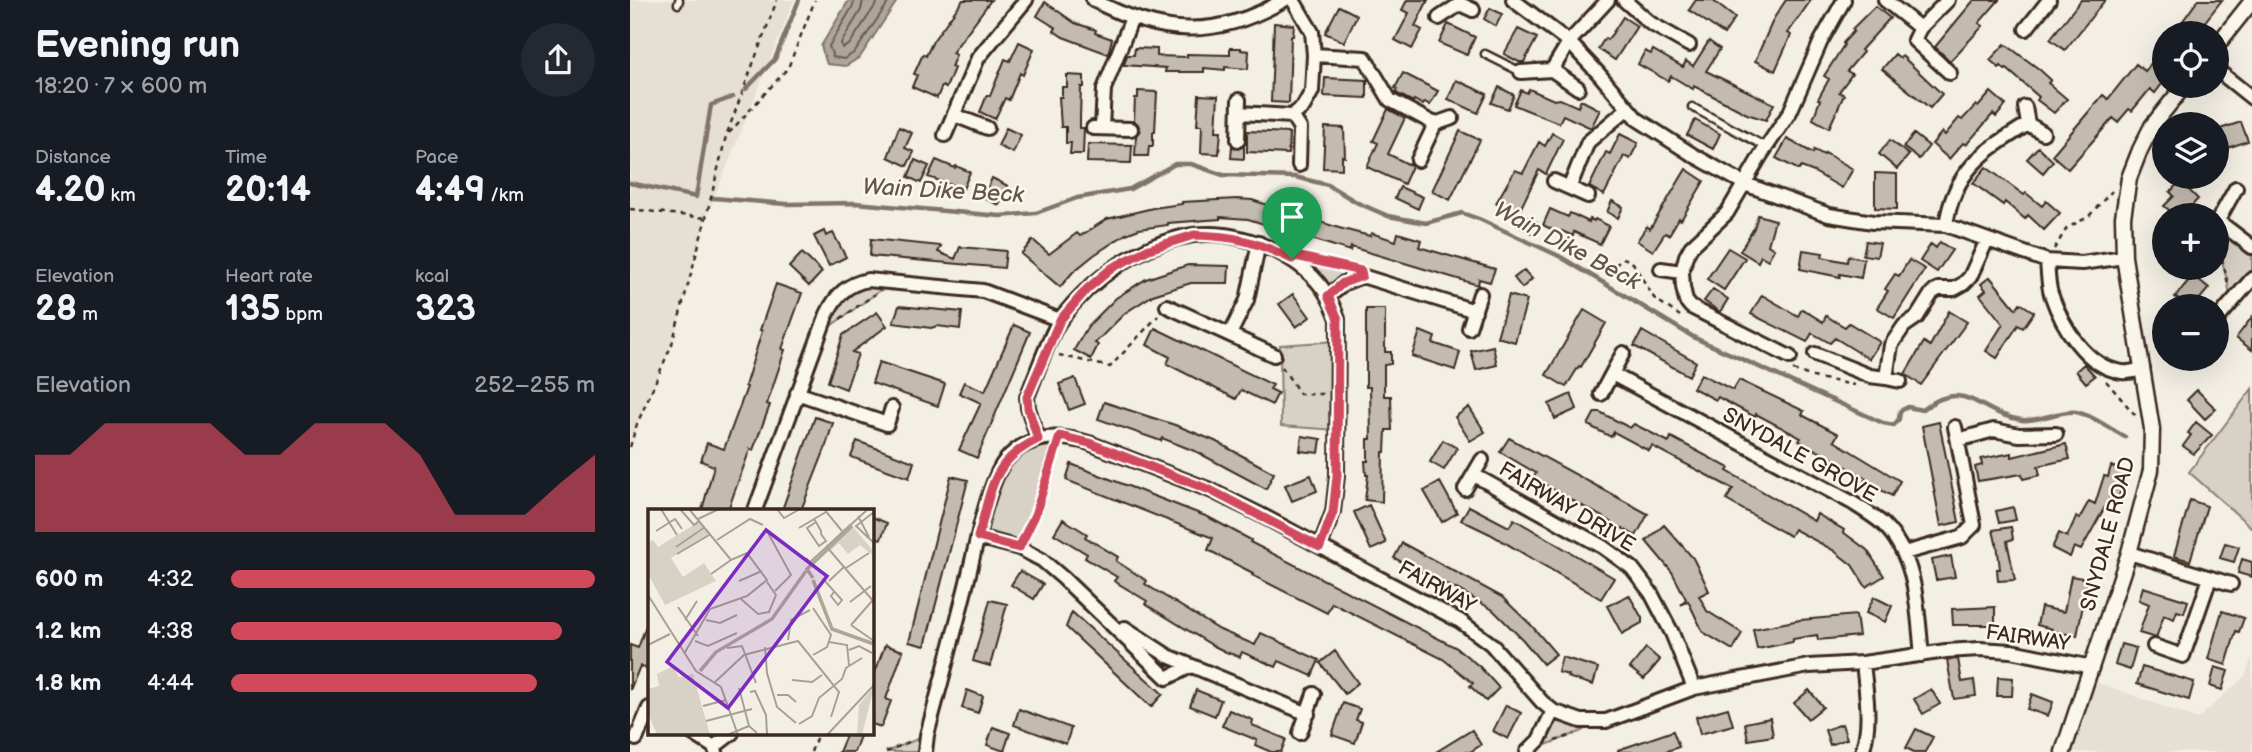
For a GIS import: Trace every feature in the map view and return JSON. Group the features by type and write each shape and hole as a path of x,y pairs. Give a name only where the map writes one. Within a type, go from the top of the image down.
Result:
{"street":[{"path":"945,135 978,58 1026,0"},
{"path":"1093,0 1132,18 1160,26 1188,29 1223,26 1258,15 1284,0"},
{"path":"1292,116 1303,107 1312,90 1314,55 1312,32 1293,0"},
{"path":"1513,0 1569,41 1637,119 1666,139 1745,184 1829,215 1873,222 1947,225 2047,261 2082,263 2124,257"},
{"path":"1552,70 1569,41 1608,0"},
{"path":"1624,0 1650,23 1689,45"},
{"path":"1790,357 1691,307 1686,301 1682,272 1691,247 1727,213 1790,112 1811,62 1844,0"},
{"path":"1885,0 1920,28"},
{"path":"1948,0 1920,28 1913,40 1950,73"},
{"path":"2026,29 2049,0"},
{"path":"2229,30 2252,1"},
{"path":"1439,18 1461,2 1472,10"},
{"path":"1132,18 1104,89 1097,128 1132,129"},
{"path":"1670,35 1678,22"},
{"path":"1314,55 1365,58 1390,100 1435,124"},
{"path":"1521,72 1552,70 1578,89"},
{"path":"2229,80 2252,98"},
{"name":"SNYDALE ROAD","path":"2063,752 2129,553 2151,470 2152,429 2124,257 2123,217 2129,178 2152,126 2174,98"},
{"path":"1238,140 1239,106 1292,116 1300,128 1299,165"},
{"path":"2025,107 2028,124 2043,133"},
{"path":"1570,186 1588,142 1627,109"},
{"path":"954,114 987,128"},
{"path":"1418,160 1435,124 1452,118"},
{"path":"1947,225 1954,192 1971,167 1995,144 2028,124"},
{"path":"1554,181 1588,196"},
{"path":"2228,203 2236,188"},
{"path":"2229,229 2252,247"},
{"path":"1038,439 1027,397 1060,320 1087,289 1112,268 1149,249 1194,235 1227,236 1259,243 1292,259 1313,276 1328,296 1338,319 1337,476 1333,512 1320,547"},
{"path":"1886,378 1891,345 1904,326 1917,317 1932,293 1938,289 1954,289 1963,284 1970,276 1987,240"},
{"path":"1230,334 1247,300 1259,243"},
{"path":"2047,261 2051,293 2068,329 2088,357 2106,368 2124,373 2143,369"},
{"path":"1661,269 1682,272"},
{"path":"1328,296 1343,283 1362,276 1475,311"},
{"path":"2229,306 2252,279"},
{"path":"755,509 832,303 854,283 868,280 983,290 1060,320"},
{"path":"1469,328 1480,294"},
{"path":"1167,306 1274,355"},
{"path":"1601,394 1623,353"},
{"path":"1815,354 1870,376 1900,381"},
{"name":"SNYDALE GROVE","path":"1612,374 1851,502 1883,525 1904,553 1914,590 1922,655"},
{"path":"797,393 887,424 892,408"},
{"path":"1904,553 1962,537 1974,525 1957,434 1994,430 2019,435 2056,434"},
{"name":"FAIRWAY","path":"925,752 927,735 978,537 997,473 1006,459 1014,453 1038,439 1060,436 1089,443 1210,490 1476,631 1491,644 1542,702 1553,711 1581,721 1606,721 1694,688 1809,666 1863,663 1980,649 2011,651 2092,667"},
{"name":"FAIRWAY DRIVE","path":"1465,489 1482,460"},
{"name":"FAIRWAY DRIVE","path":"1474,475 1603,547 1632,568 1651,593 1672,633 1694,688"},
{"path":"978,537 1019,548 1042,560 1167,678 1191,666"},
{"path":"2129,553 2231,584"},
{"path":"2154,646 2183,656 2210,578"},
{"path":"1089,602 1168,656 1307,714"},
{"path":"1862,752 1868,712 1863,663"},
{"path":"1300,733 1314,694"},
{"path":"1529,751 1539,740 1553,711"},
{"path":"636,740 648,713"},
{"path":"693,734 715,749 731,734"}],"lane":[{"path":"1485,54 1521,72"},
{"path":"1692,107 1766,147"}],"path":[{"path":"630,447 637,424 672,344 726,136 777,0"},
{"path":"726,136 788,68 815,0"},
{"path":"2047,261 2067,228 2088,217 2113,189 2129,178"},
{"path":"630,209 706,218"},
{"path":"1292,259 1296,256 1361,271 1362,276"},
{"path":"821,333 892,282"},
{"path":"1046,353 1110,367 1167,306"},
{"path":"1274,355 1300,394 1337,393"},
{"path":"2106,368 2106,380 2133,414 2152,429"},
{"path":"1019,548 1035,515 1060,436"},
{"path":"1529,751 1580,732 1596,722"},
{"path":"811,752 818,734"},
{"path":"886,752 927,735"}],"shaded area":[{"path":"630,0 794,0 706,218 672,344 637,424 630,447"},
{"path":"2229,231 2252,247 2252,279 2232,302 2227,280 2229,280"},
{"path":"1296,256 1361,271 1328,296"},
{"path":"892,282 821,333 827,314 854,283"},
{"path":"1337,341 1337,430 1281,426 1280,345"},
{"path":"2252,389 2252,528 2189,472"},
{"path":"1060,436 1035,515 1019,548 978,537 1006,459"},
{"path":"2252,657 2252,752 2063,752 2088,679 2198,719 2246,675"},
{"path":"1553,711 1596,722 1580,732 1538,748"},
{"path":"927,735 925,752 886,752"}],"water":[{"path":"849,0 897,1 860,57 846,66 827,64 821,46"}],"building":[{"path":"963,0 991,0 952,53 956,55 951,67 954,68 946,88 942,86 937,98 912,87 917,75 914,74 923,54 926,56 933,41"},
{"path":"1407,0 1428,0 1415,26 1422,30 1412,49 1395,40 1409,13 1402,10"},
{"path":"1696,0 1712,0 1735,18 1724,34 1689,10"},
{"path":"1786,0 1811,0 1788,33 1791,35 1775,71 1755,61 1774,18"},
{"path":"1974,0 1999,0 1979,23 1983,26 1950,61 1935,47"},
{"path":"2081,0 2105,0 2065,50 2050,39"},
{"path":"2198,0 2222,0 2205,21 2183,21"},
{"path":"1045,2 1075,23 1112,39 1108,54 1054,31 1056,28 1037,16"},
{"path":"1339,6 1357,15 1344,42 1325,33"},
{"path":"1875,6 1890,18 1861,50 1863,52 1847,71 1852,74 1839,92 1844,95 1829,128 1813,119 1820,100 1818,99 1829,79 1824,76 1843,43 1854,31 1852,29"},
{"path":"1490,8 1502,14 1496,26 1484,19"},
{"path":"1623,17 1637,26 1615,60 1598,49"},
{"path":"1274,23 1294,25 1291,36 1289,103 1271,102"},
{"path":"1448,24 1475,37 1467,55 1439,43"},
{"path":"1518,29 1537,38 1524,62 1504,54"},
{"path":"1709,41 1720,49 1706,71 1774,104 1766,120 1747,114 1694,86 1693,89 1671,76 1668,81 1638,64 1645,51 1651,54 1653,50 1683,67 1686,61 1693,66"},
{"path":"1019,42 1034,49 1023,75 1020,73 1009,100 1005,98 995,119 980,112 987,95 990,96 1005,59 1010,61"},
{"path":"2005,44 2039,69 2051,80 2048,83 2067,99 2054,113 2037,100 2039,97 2007,69 2001,66 1999,68 1990,60"},
{"path":"1135,48 1157,49 1157,56 1187,57 1187,54 1230,55 1230,48 1241,48 1249,51 1248,69 1225,67 1225,70 1204,68 1204,72 1165,72 1166,68 1124,65 1127,55 1134,55"},
{"path":"1895,54 1900,58 1902,56 1942,94 1930,108 1882,69"},
{"path":"2152,62 2152,91 2150,89 2132,111 2129,109 2118,122 2113,118 2068,169 2052,155 2103,95 2108,99 2136,64 2145,71"},
{"path":"1403,73 1438,91 1430,105 1414,100 1413,102 1396,93 1395,88"},
{"path":"1067,75 1084,76 1080,117 1080,128 1084,128 1083,154 1070,154 1071,143 1066,143 1066,127 1061,127 1059,97 1062,97 1062,87 1067,87"},
{"path":"1325,78 1367,80 1367,98 1324,96"},
{"path":"1456,80 1487,94 1478,113 1448,99"},
{"path":"1499,87 1514,95 1508,109 1491,103"},
{"path":"1529,89 1578,107 1581,100 1600,110 1591,128 1563,115 1559,123 1514,105 1521,90 1527,93"},
{"path":"1138,91 1157,92 1155,132 1148,156 1135,156 1136,136 1140,130 1134,121"},
{"path":"1991,92 2006,105 1996,117 1993,114 1966,145 1963,143 1949,159 1932,144 1942,132 1945,135 1959,118 1962,120 1976,105 1978,107"},
{"path":"1199,95 1218,96 1216,131 1221,131 1219,154 1201,153 1202,125 1197,125"},
{"path":"1388,109 1405,118 1388,154 1412,166 1404,184 1367,167 1378,143 1373,141"},
{"path":"1695,120 1720,134 1713,149 1687,135"},
{"path":"2241,122 2248,141 2229,148 2229,126"},
{"path":"899,127 912,133 905,148 914,152 907,166 888,157"},
{"path":"1325,127 1344,128 1345,157 1342,156 1342,169 1323,168"},
{"path":"1006,128 1021,135 1013,153 998,146"},
{"path":"1247,131 1289,133 1288,154 1247,152"},
{"path":"1460,131 1480,140 1450,200 1432,191"},
{"path":"1552,133 1563,139 1546,174 1539,170 1518,214 1496,203 1515,170 1523,173 1539,142 1545,146"},
{"path":"1620,134 1638,143 1630,159 1624,156 1604,195 1589,187 1606,152 1610,154"},
{"path":"1914,134 1929,146 1919,159 1903,147"},
{"path":"1787,139 1813,153 1814,150 1824,155 1825,153 1853,169 1842,188 1814,172 1801,167 1799,170 1776,158"},
{"path":"1890,140 1909,155 1897,169 1879,154"},
{"path":"1088,144 1132,145 1131,163 1087,162"},
{"path":"1232,146 1238,149 1244,146 1244,159 1231,158"},
{"path":"2038,147 2053,161 2043,173 2027,159"},
{"path":"915,160 929,166 921,183 908,177"},
{"path":"936,160 970,172 963,189 928,177"},
{"path":"1986,167 2024,195 2026,193 2042,206 2046,201 2060,213 2044,230 2028,215 2025,219 2005,202 2003,205 1973,183"},
{"path":"1686,169 1704,181 1681,220 1679,218 1669,235 1665,233 1653,251 1637,241 1647,226 1650,229"},
{"path":"1875,173 1897,174 1897,209 1875,208"},
{"path":"992,178 1008,186 999,205 983,198"},
{"path":"1400,187 1423,197 1418,209 1395,198"},
{"path":"2173,189 2188,189 2198,199 2194,203 2167,203 2174,196 2170,192"},
{"path":"1252,200 1370,236 1371,233 1396,241 1398,233 1421,240 1419,247 1495,269 1490,282 1479,279 1478,285 1351,247 1350,251 1248,219 1220,217 1168,223 1126,234 1094,255 1060,287 1021,254 1033,240 1049,254 1077,233 1080,236 1107,219 1182,202"},
{"path":"1612,201 1623,207 1618,218 1607,212"},
{"path":"1550,209 1568,217 1570,213 1589,222 1590,219 1595,219 1609,226 1600,244 1574,232 1573,236 1562,231 1561,234 1543,225"},
{"path":"1520,214 1537,222 1532,233 1515,224"},
{"path":"1758,215 1775,220 1768,245 1774,249 1768,260 1761,256 1758,262 1740,251 1754,228"},
{"path":"824,231 826,236 833,233 846,257 829,266 814,236"},
{"path":"871,239 941,246 938,252 955,259 960,247 1006,251 1004,268 870,256"},
{"path":"1866,241 1880,243 1877,257 1863,255"},
{"path":"1940,242 1952,250 1937,272 1920,261 1931,244 1936,248"},
{"path":"1728,248 1745,258 1724,290 1707,279"},
{"path":"1803,250 1823,253 1822,257 1847,262 1848,256 1864,259 1861,278 1800,269"},
{"path":"802,253 822,272 809,286 789,267"},
{"path":"1909,260 1925,269 1894,318 1877,308 1895,274 1899,276"},
{"path":"1188,265 1229,266 1228,283 1191,283 1153,295 1125,313 1095,343 1098,345 1091,359 1074,350 1088,326 1116,298 1146,279"},
{"path":"1524,270 1532,279 1522,288 1514,278"},
{"path":"1990,277 2016,309 2020,303 2034,312 2023,328 2018,325 1997,358 1986,351 2003,324 1980,295 1986,290 1981,284"},
{"path":"2189,280 2199,280 2209,288 2204,294 2177,294"},
{"path":"776,284 802,293 782,349 785,350 767,404 770,405 753,450 750,449 728,509 702,509 714,466 701,461 707,443 724,449 747,387 745,386 762,331 760,330"},
{"path":"1713,289 1728,299 1720,312 1704,301"},
{"path":"1293,294 1310,317 1296,327 1279,304"},
{"path":"1509,295 1527,300 1515,342 1497,337"},
{"path":"1762,295 1798,316 1802,309 1823,322 1826,316 1845,327 1849,323 1880,342 1869,359 1835,338 1830,343 1812,333 1807,342 1751,314"},
{"path":"899,306 962,312 960,329 893,323"},
{"path":"1366,309 1385,309 1385,352 1391,352 1391,364 1384,365 1384,396 1391,396 1392,430 1386,430 1382,502 1365,500 1368,475 1365,461 1368,461 1368,439 1371,439 1370,387 1366,387"},
{"path":"1584,310 1606,323 1581,367 1579,366 1566,387 1546,375"},
{"path":"1949,311 1967,322 1921,385 1905,374 1924,342 1930,346"},
{"path":"877,312 887,326 852,352 858,354 846,389 828,382 843,335"},
{"path":"2252,317 2252,350 2236,338"},
{"path":"1014,325 1030,332 977,458 959,450 981,403 959,393 964,382 985,391"},
{"path":"1155,328 1273,385 1270,389 1278,393 1272,405 1241,390 1236,399 1167,364 1170,357 1147,345"},
{"path":"1420,331 1435,337 1433,343 1460,352 1455,370 1412,356"},
{"path":"1642,331 1696,362 1689,376 1634,346"},
{"path":"1493,346 1497,365 1476,370 1471,351"},
{"path":"879,362 945,384 938,406 872,383"},
{"path":"2084,364 2095,376 2086,383 2076,371"},
{"path":"1701,374 1733,390 1739,380 1804,411 1802,415 1838,434 1834,441 1900,481 1892,496 1864,481 1866,478 1799,441 1801,438 1756,414 1755,417 1718,397 1716,400 1693,388"},
{"path":"1075,378 1085,404 1069,410 1059,384"},
{"path":"2197,390 2216,409 2205,419 2187,400"},
{"path":"1571,394 1577,409 1555,419 1549,404"},
{"path":"1104,402 1215,441 1274,473 1266,489 1197,452 1162,438 1161,441 1098,419"},
{"path":"1469,407 1485,432 1470,441 1455,417"},
{"path":"1595,412 1630,428 1634,424 1669,442 1671,437 1729,468 1727,471 1814,521 1817,514 1844,530 1843,532 1867,550 1884,576 1866,587 1852,565 1833,550 1794,529 1790,536 1726,500 1733,489 1652,446 1649,451 1614,432 1611,437 1588,425"},
{"path":"815,417 833,423 801,509 782,509"},
{"path":"1939,422 1959,522 1941,526 1922,426"},
{"path":"2196,422 2212,435 2194,454 2183,446"},
{"path":"1302,436 1321,439 1319,453 1300,451"},
{"path":"1509,438 1648,514 1636,536 1533,478 1536,473 1500,452"},
{"path":"1443,440 1457,448 1444,470 1430,462"},
{"path":"857,441 914,462 909,478 851,457"},
{"path":"2066,444 2070,459 2038,466 2040,475 2023,479 2022,474 1978,481 1975,467 1982,465 1981,459 2012,453 2012,457"},
{"path":"1071,464 1208,517 1251,540 1250,542 1457,648 1480,667 1499,688 1486,701 1470,686 1473,683 1443,659 1332,603 1327,613 1252,575 1253,573 1208,550 1213,538 1066,480"},
{"path":"2111,466 2127,472 2118,499 2111,496 2081,550 2074,547 2070,557 2052,548 2059,533 2067,537 2076,517 2079,519 2089,501 2095,504 2104,476 2108,477"},
{"path":"1311,475 1317,491 1292,501 1285,485"},
{"path":"951,476 968,480 925,646 909,642"},
{"path":"1440,482 1457,513 1442,522 1424,491"},
{"path":"2190,500 2207,506 2190,561 2174,556"},
{"path":"1369,505 1386,543 1371,550 1354,512"},
{"path":"1469,506 1509,527 1514,519 1614,578 1601,599 1461,520"},
{"path":"2013,507 2016,520 1999,523 1996,511"},
{"path":"873,517 887,523 881,539 873,536"},
{"path":"1063,519 1087,534 1085,537 1118,557 1116,561 1147,581 1145,584 1220,630 1255,645 1261,633 1319,660 1312,676 1279,661 1276,667 1242,652 1240,657 1226,652 1145,604 1147,601 1114,581 1117,577 1085,558 1087,554 1054,534"},
{"path":"1664,525 1693,558 1709,591 1699,596 1707,611 1742,633 1733,650 1703,632 1688,601 1681,605 1686,599 1672,572 1646,541"},
{"path":"2011,527 2013,539 2007,541 2015,580 1998,581 1997,569 2000,569 1993,530"},
{"path":"1402,543 1502,597 1556,654 1543,664 1493,610 1394,558"},
{"path":"2225,543 2239,547 2234,562 2220,558"},
{"path":"1951,556 1955,577 1936,580 1932,560"},
{"path":"2242,559 2252,562 2252,577 2238,573"},
{"path":"1020,571 1043,584 1034,599 1011,585"},
{"path":"2071,576 2088,579 2077,636 2037,625 2041,607 2064,612"},
{"path":"2143,587 2188,601 2184,613 2177,611 2174,619 2164,615 2156,638 2139,633 2149,604 2139,600"},
{"path":"1629,595 1642,618 1642,623 1622,634 1607,606"},
{"path":"1874,597 1892,606 1885,622 1866,613"},
{"path":"990,600 1007,604 990,666 973,661"},
{"path":"1995,607 1995,622 1992,622 1992,625 1953,625 1952,609"},
{"path":"2222,611 2244,618 2239,632 2236,631 2226,665 2208,659"},
{"path":"1072,612 1163,694 1151,707 1066,627"},
{"path":"1856,615 1859,636 1818,640 1817,635 1757,649 1753,629 1800,620"},
{"path":"648,620 648,662 646,668 640,666 630,690 630,645 638,648"},
{"path":"2121,644 2136,648 2130,670 2115,665"},
{"path":"885,645 903,651 886,699 891,701 881,727 873,724 873,678"},
{"path":"1646,648 1660,660 1644,679 1630,668"},
{"path":"1335,651 1358,683 1345,694 1320,663"},
{"path":"1562,657 1598,668 1593,685 1558,672"},
{"path":"1958,659 1962,682 1974,680 1976,696 1954,699 1947,660"},
{"path":"2142,667 2194,682 2189,700 2137,684"},
{"path":"2215,667 2228,671 2222,690 2210,686"},
{"path":"1998,677 2013,678 2012,696 1997,696"},
{"path":"1931,689 1940,704 1923,714 1914,699"},
{"path":"967,690 983,696 978,713 962,708"},
{"path":"1196,690 1221,700 1215,716 1190,706"},
{"path":"1809,690 1823,707 1808,719 1794,703"},
{"path":"2032,694 2053,702 2048,716 2027,709"},
{"path":"1343,703 1360,709 1356,720 1362,722 1355,743 1332,735"},
{"path":"1506,705 1521,713 1508,739 1493,731"},
{"path":"1728,708 1733,725 1700,734 1696,717"},
{"path":"1019,709 1071,728 1066,744 1014,725"},
{"path":"1229,710 1253,720 1252,725 1286,739 1281,752 1271,752 1255,745 1257,740 1222,726"},
{"path":"1770,718 1773,736 1748,740 1745,723"},
{"path":"1842,724 1847,739 1830,745 1825,730"},
{"path":"993,727 1010,733 1004,751 987,745"},
{"path":"1916,729 1933,737 1925,752 1914,752 1906,748"},
{"path":"1472,730 1481,745 1470,752 1436,752"},
{"path":"1673,731 1679,747 1664,752 1618,752 1618,750"},
{"path":"847,734 861,734 854,752 839,752"}],"waterway":[{"path":"746,89 775,59 799,0"},
{"path":"630,183 696,197 711,105 733,97"},
{"name":"Wain Dike Beck","path":"713,198 786,204 856,203 1000,216 1036,213 1077,198 1130,189 1175,164 1191,164 1223,175 1295,177 1328,185 1358,203 1388,216 1426,223 1462,213 1479,219 1559,256 1695,338 1883,423 1894,425 1899,419 1900,411 1908,407 1922,410 1937,400 1950,396 1972,400 2022,420 2076,412 2095,419 2125,437"}],"route":[{"path":"1194,235 1227,236 1259,243 1292,259 1296,256 1361,271 1362,276 1343,283 1328,296 1338,319 1337,476 1333,512 1320,547 1210,490 1089,443 1060,436 1035,515 1019,548 978,537 997,473 1006,459 1021,447 1038,439 1027,397 1060,320 1087,289 1112,268 1149,249 1194,235"}]}
